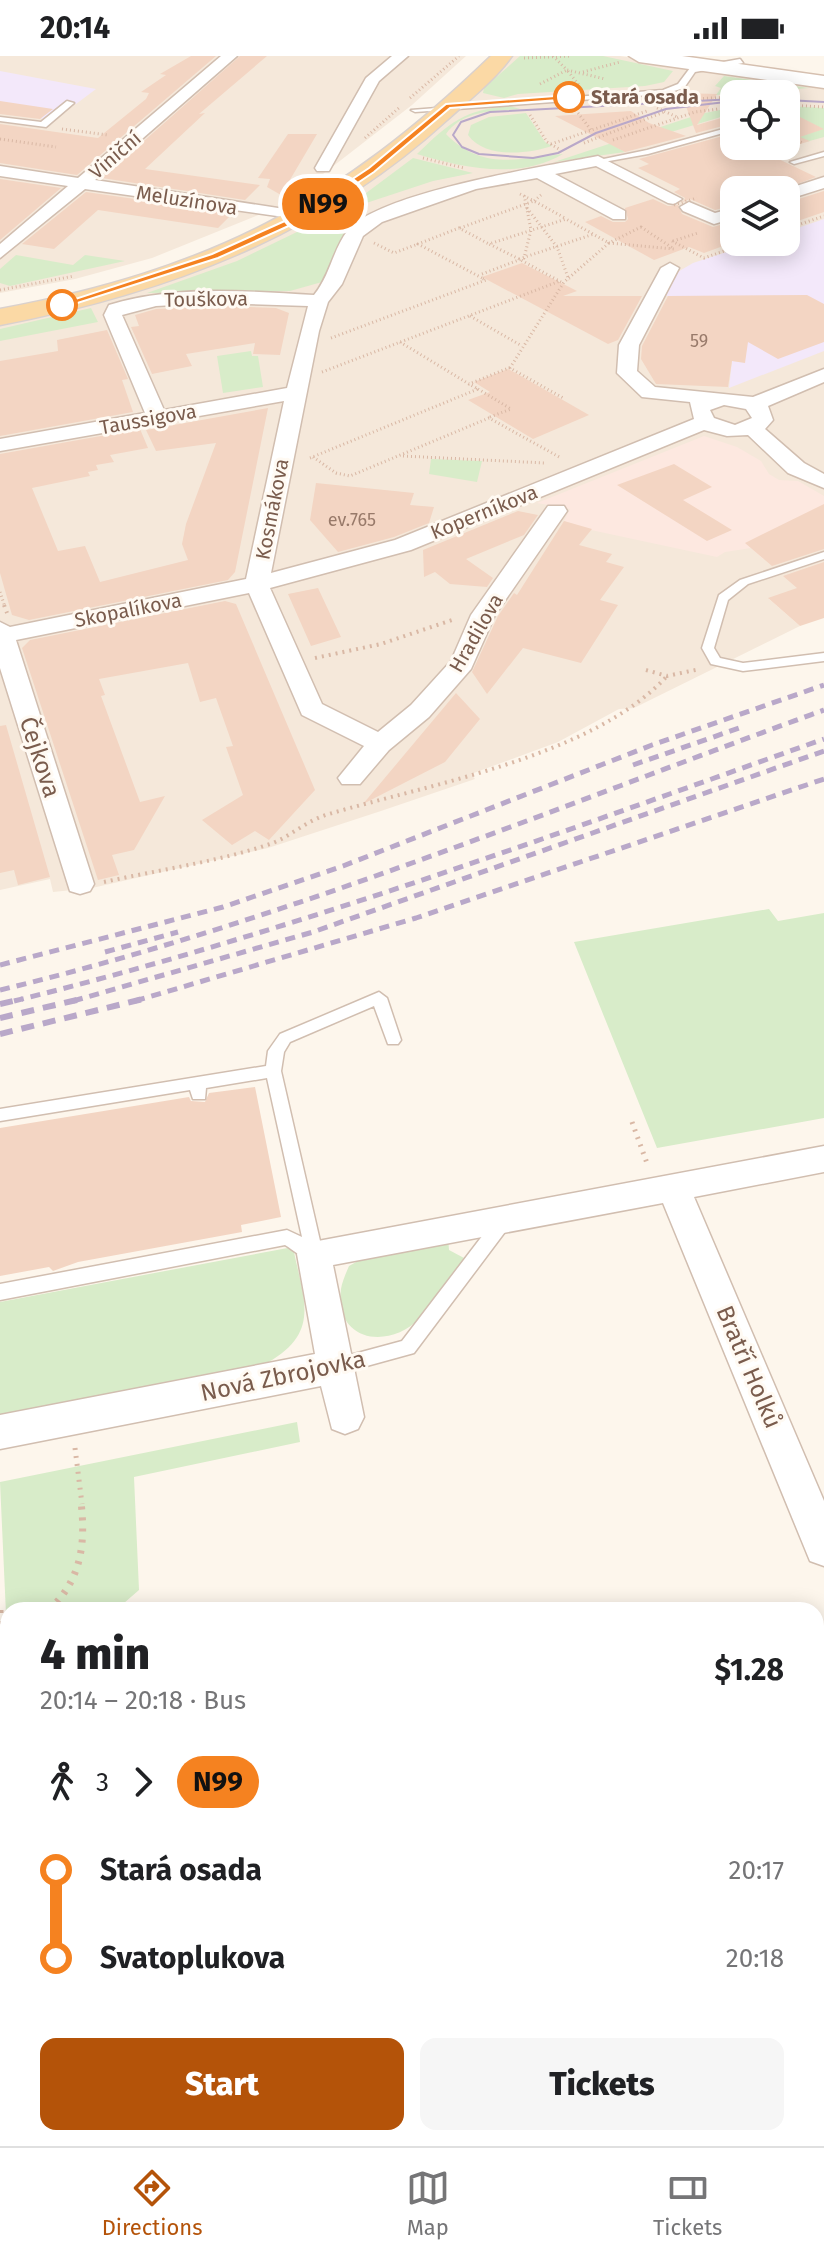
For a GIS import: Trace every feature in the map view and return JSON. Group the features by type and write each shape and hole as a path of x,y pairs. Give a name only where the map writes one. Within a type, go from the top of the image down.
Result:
{"main road":[{"path":"0,303 145,268 204,247 278,213 349,166 415,110 464,58"},
{"path":"0,317 107,293 259,237 301,217 360,179 507,58"}],"street":[{"name":"Viniční","path":"0,253 230,56"},
{"path":"323,168 373,78 401,56"},
{"path":"633,58 694,62 824,82"},
{"path":"694,62 740,61 824,73"},
{"path":"362,237 376,218 470,177 598,161 714,219 720,217"},
{"name":"Meluzínova","path":"0,171 278,213"},
{"path":"537,171 619,215"},
{"path":"800,190 824,182"},
{"name":"Kosmákova","path":"362,237 319,301 296,393 257,584 311,709 380,744"},
{"path":"670,268 629,345 627,373 649,393 682,394 722,398 754,404 760,409 763,420 752,428 722,429 702,415 695,400 682,394"},
{"name":"Touškova","path":"157,417 113,315 116,309 141,301 276,298 319,301"},
{"path":"754,404 824,375"},
{"name":"Taussigova","path":"0,445 296,393"},
{"name":"Koperníkova","path":"257,584 403,545 702,415 722,398"},
{"path":"752,428 796,468 824,482"},
{"name":"Hradilova","path":"351,778 380,744 420,711 462,664 483,615 556,511"},
{"name":"Skopalíkova","path":"3,630 257,584"},
{"name":"Čejkova","path":"3,630 80,884"},
{"path":"345,1417 314,1254 505,1219 663,1181 824,1159"},
{"name":"Bratří Holků","path":"663,1181 824,1547"},
{"name":"Nová Zbrojovka","path":"0,1432 334,1367"}],"lane":[{"path":"415,110 520,100 664,92 681,86 694,62"},
{"path":"43,125 70,103"},
{"path":"0,119 55,127"},
{"path":"598,161 648,152 720,132"},
{"path":"794,162 824,154"},
{"path":"824,555 744,582 723,598 708,648 715,661 743,667 824,657"},
{"path":"314,1254 273,1071 276,1051 285,1038 379,998 393,1040"},
{"path":"0,1115 198,1089 273,1071"},
{"name":"Nová Zbrojovka","path":"334,1367 408,1347 505,1219"},
{"path":"0,1292 287,1237 314,1254"}],"path":[{"path":"459,56 464,58"},
{"path":"507,58 571,56"},
{"path":"553,57 572,75"},
{"path":"567,70 582,73 633,58"},
{"path":"520,100 550,144 565,152"},
{"path":"800,106 824,107"},
{"path":"550,144 656,108"},
{"path":"611,141 695,112 720,108"},
{"path":"577,112 591,130"},
{"path":"607,132 665,112"},
{"path":"75,131 112,136"},
{"path":"0,139 56,147"},
{"path":"800,142 805,144"},
{"path":"411,155 470,177"},
{"path":"521,259 531,230 524,187"},
{"path":"362,237 394,253 534,201 609,243 674,249 670,242"},
{"path":"526,206 557,247 568,282"},
{"path":"800,224 824,216"},
{"path":"489,244 566,219"},
{"path":"469,384 512,366 522,346 568,282 595,251 609,243 641,227 704,258 720,252"},
{"path":"459,228 560,281 568,282"},
{"path":"481,278 485,276 482,274 594,234"},
{"path":"670,242 677,240"},
{"path":"325,341 486,280 418,244"},
{"path":"320,373 560,281"},
{"path":"469,316 522,346"},
{"path":"313,457 336,473 350,476 511,409 400,342"},
{"path":"512,366 565,399"},
{"path":"306,460 478,389"},
{"path":"398,456 572,464 489,418"},
{"path":"0,592 3,630"},
{"path":"290,662 343,654 423,632 497,595"},
{"path":"646,670 667,676 702,668 715,661"},
{"path":"80,884 95,884 271,844 324,815 477,774 573,738 648,697 667,676"},
{"path":"632,1122 663,1181"},
{"path":"59,1602 81,1567 83,1529 72,1419"},
{"path":"0,1610 0,1631"}],"shaded area":[{"path":"0,56 466,56 412,105 283,205 152,258 75,279 0,293"},
{"path":"513,56 620,56 783,80 720,80 720,160 800,160 800,82 824,86 824,579 769,599 800,626 634,708 619,709 558,742 471,774 475,779 268,848 92,888 53,892 50,879 0,890 0,323 224,259 301,224 406,154"},
{"path":"0,71 96,89 76,104 66,103 44,119 0,111"},
{"path":"824,219 824,351 729,388 732,361 745,362 694,296 666,296 676,273 693,263 720,254 800,256 800,227"},
{"path":"704,436 737,447 761,461 769,474 779,480 798,481 824,496 824,540 763,559 751,548 725,552 717,557 591,530 564,521 570,509 537,503"}],"green space":[{"path":"520,56 603,56 673,71 664,82 645,86 518,94 504,98 483,93 484,88"},
{"path":"724,76 752,80 720,80"},
{"path":"510,106 520,109 470,116 446,134 474,154 488,158 503,160 563,154 528,167 491,169 453,164 417,154 439,134 469,114"},
{"path":"800,107 824,108 824,137 806,142 800,139"},
{"path":"720,110 720,117 618,148 625,152 554,162"},
{"path":"526,113 545,142 552,146 531,151 496,151 476,143 468,135 471,125 489,117"},
{"path":"413,158 473,173 433,181 342,211"},
{"path":"349,215 366,218 322,282 290,291 147,293 237,261 328,217"},
{"path":"16,255 73,265 85,255 125,261 10,286 0,283 0,269"},
{"path":"91,308 98,322 0,341 0,329"},
{"path":"251,351 252,356 258,356 263,387 223,393 217,356"},
{"path":"431,459 482,461 477,482 429,474"},
{"path":"769,909 778,921 824,913 824,1118 657,1148 574,942"},
{"path":"448,1237 449,1250 464,1258 420,1318 407,1328 380,1337 355,1330 346,1320 341,1307 341,1289 349,1266 374,1252"},
{"path":"293,1247 304,1298 302,1326 296,1339 267,1363 0,1415 0,1302"},
{"path":"297,1422 300,1442 134,1477 139,1590 125,1602 5,1602 0,1482"}],"building":[{"path":"191,56 216,56 77,175 0,163 0,124 98,138 146,99 149,93 141,92 166,75 160,74"},
{"path":"240,56 267,56 199,114 205,113 145,169 260,185 245,200 102,178"},
{"path":"681,93 717,94 697,125 720,118 720,127 696,133"},
{"path":"0,101 53,109 40,119 0,114"},
{"path":"631,111 649,123 686,136 625,152 555,116"},
{"path":"800,117 824,129 800,137"},
{"path":"288,134 317,134 281,195 267,187 270,179 258,178"},
{"path":"720,137 720,160 781,160 816,177 800,183 800,176 720,176 720,209 715,210 690,199 683,202 685,198 674,192 680,189 638,168 649,164 639,159"},
{"path":"0,179 61,188 0,240"},
{"path":"824,191 824,212 800,220 800,199"},
{"path":"86,192 233,213 218,228 98,210 54,249 22,244"},
{"path":"653,199 668,206 678,205 682,214 713,227 720,225 720,247 704,253 689,247 654,260 585,222 601,216 613,222 625,222 628,219 625,208"},
{"path":"522,263 577,291 563,296 642,296 618,340 608,344 482,277"},
{"path":"807,295 824,304 824,342 778,359 748,342 745,363 732,361 728,387 656,384 641,359 642,346 668,296"},
{"path":"220,306 276,308 289,313 280,355 253,354 255,343 186,354 192,366 152,374 131,327 139,326 135,315 156,309"},
{"path":"107,330 128,379 122,380 133,412 0,436 0,361 58,351 57,340"},
{"path":"508,369 589,415 533,439 468,400 490,392 474,382"},
{"path":"268,408 235,572 228,580 29,620 12,615 0,573 0,454 140,429 148,448 110,455 114,462 96,465 98,470 88,472 90,476 32,488 58,551 85,546 100,582 188,560 182,544 186,524 216,443 156,451 146,430"},
{"path":"674,464 712,487 683,500 732,530 707,541 617,485"},
{"path":"316,483 414,493 410,505 434,507 429,523 394,537 338,552 310,520"},
{"path":"824,504 824,549 772,566 745,543"},
{"path":"518,511 538,515 524,535 466,559 493,578 487,587 450,584 435,572 424,577 423,550"},
{"path":"564,521 592,529 579,545 612,554 606,562 624,567 600,600 618,605 581,663 523,648 487,694 472,672 498,616 514,593 517,595"},
{"path":"824,562 824,618 800,626 768,598 797,588 783,576"},
{"path":"318,588 341,637 311,646 288,594"},
{"path":"225,601 236,604 315,790 269,840 255,831 232,845 202,820 243,795 226,747 233,746 216,698 200,702 188,663 99,679 105,695 101,696 140,802 165,796 134,850 112,855 119,875 98,880 22,648 30,640"},
{"path":"456,693 480,719 445,762 363,804"},
{"path":"6,725 50,877 18,885 14,870 0,873 0,726"},
{"path":"255,1087 281,1217 241,1225 242,1232 78,1262 53,1271 49,1267 0,1276 0,1128 189,1097 191,1101 205,1102 209,1093"}],"tram line":[{"path":"720,100 490,112 461,122 453,135 462,147 479,154 533,158 558,153 596,133 666,109 720,103"},
{"path":"800,101 824,102"}],"railway":[{"path":"0,965 223,907 343,866 652,745 824,685"},
{"path":"0,990 105,963 313,898 824,710"},
{"path":"633,765 742,727"},
{"path":"19,1000 219,945 321,913 523,846 824,739"},
{"path":"75,1000 313,932 824,751"},
{"path":"136,1001 416,918 824,779"},
{"path":"105,952 178,932"},
{"path":"75,1000 81,999"},
{"path":"136,1001 143,999"},
{"path":"0,1004 19,1000"},
{"path":"14,1001 19,1000"},
{"path":"0,1018 75,1000"},
{"path":"0,1034 136,1001"}],"bus line":[{"name":"N99","path":"62,305 215,256 301,217 372,170 448,106 569,97"}],"place":[{"name":"Stará osada","path":"569,97"}]}
